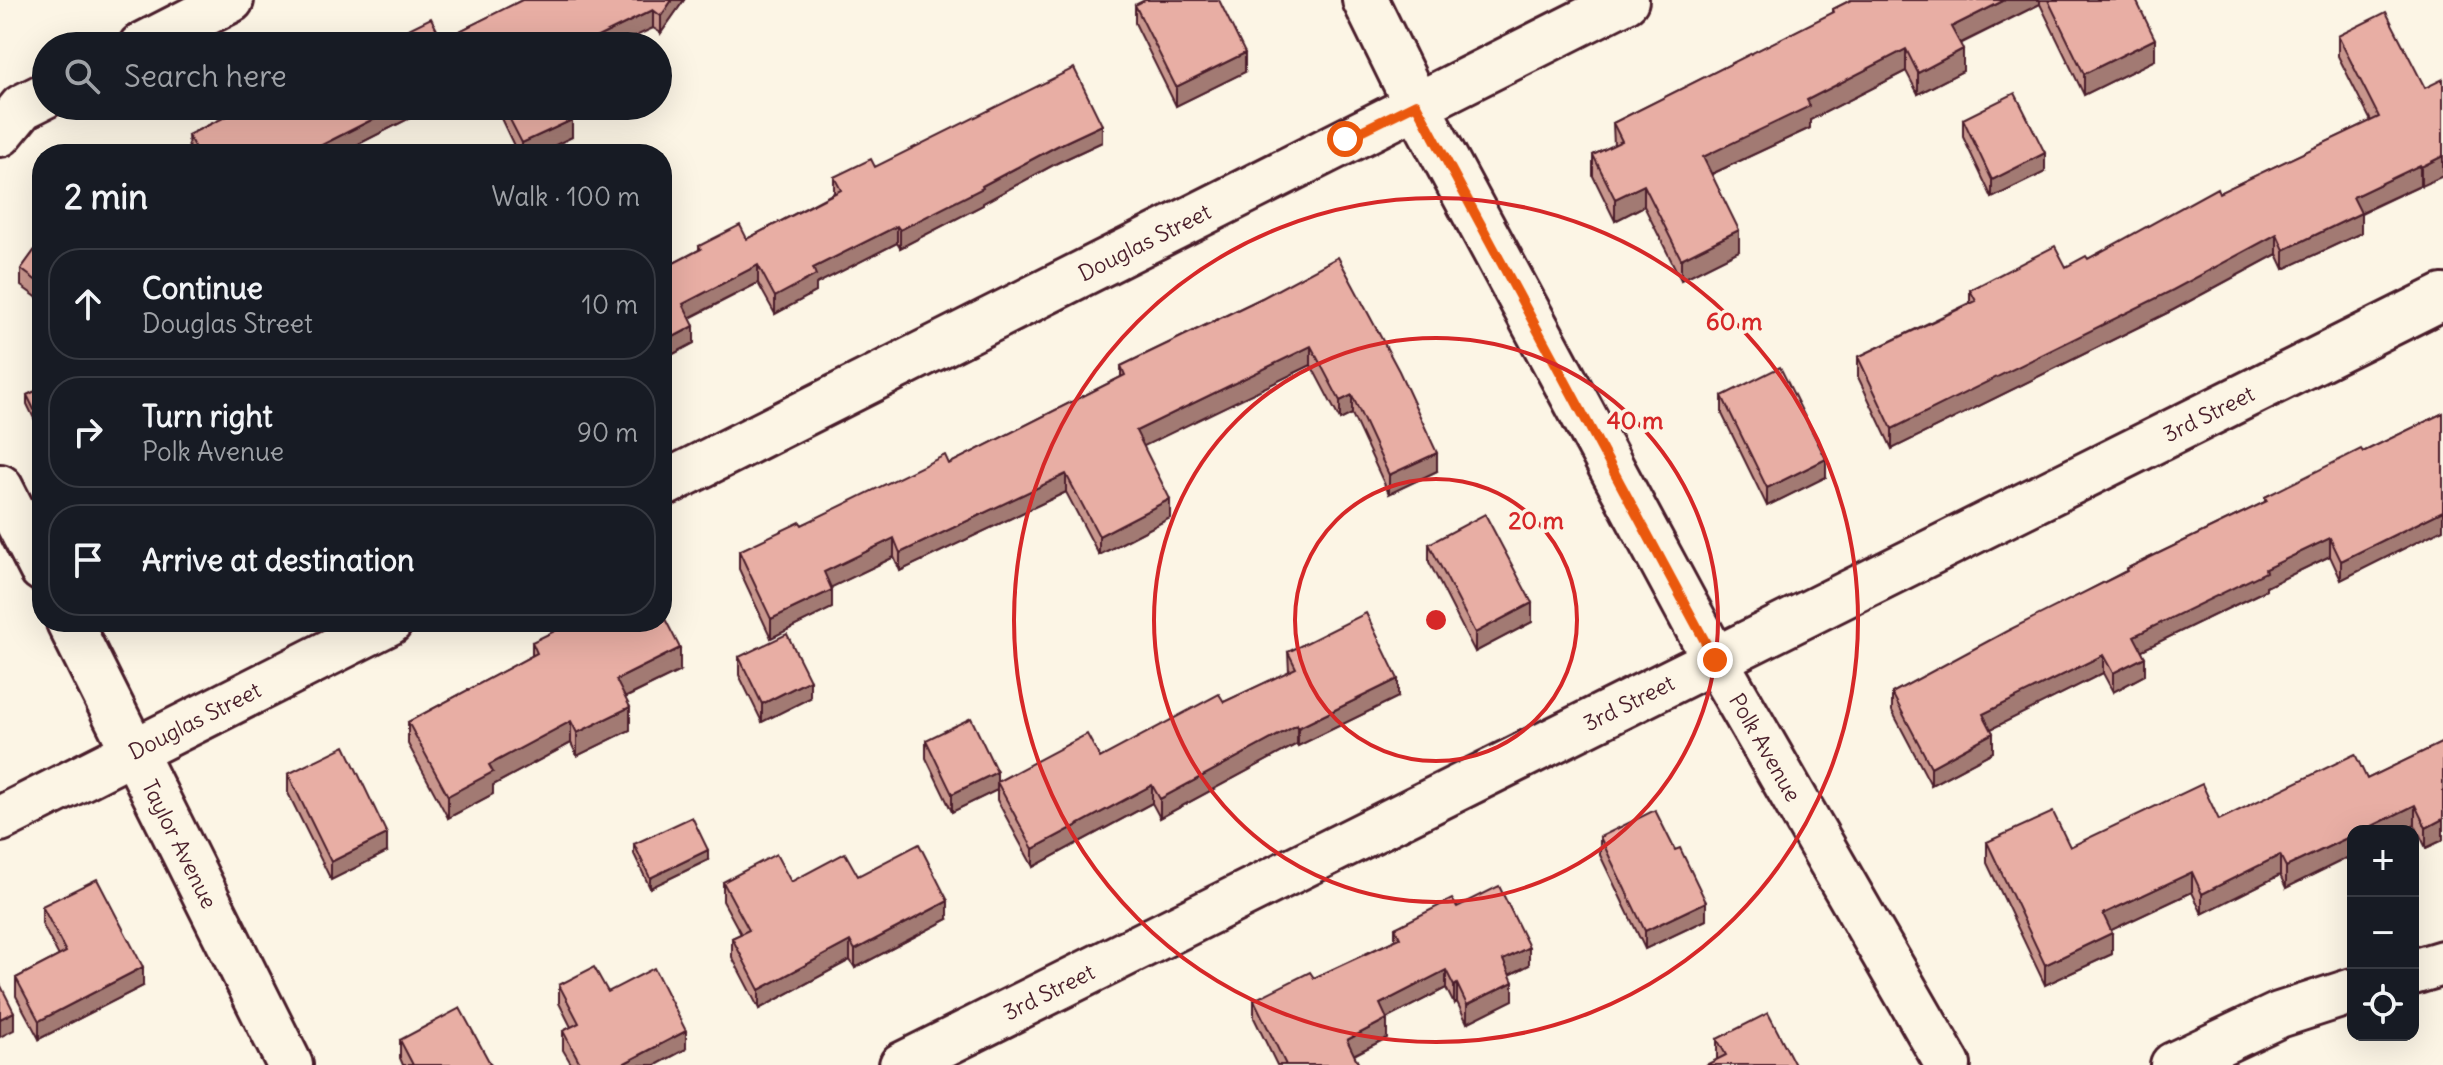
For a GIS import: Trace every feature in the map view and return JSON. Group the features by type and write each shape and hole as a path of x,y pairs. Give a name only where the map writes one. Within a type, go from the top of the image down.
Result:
{"street":[{"path":"168,32 231,0"},
{"name":"Polk Avenue","path":"1365,0 1416,104 1715,660 1948,1065"},
{"name":"Douglas Street","path":"672,480 1626,0"},
{"path":"0,134 22,107 32,102"},
{"name":"3rd Street","path":"902,1065 2443,297"},
{"path":"0,487 32,549"},
{"name":"Taylor Avenue","path":"74,632 290,1065"},
{"name":"Douglas Street","path":"0,819 370,632"},
{"path":"2419,970 2443,963"},
{"path":"2173,1065 2279,1015 2347,993"}],"building":[{"path":"522,0 672,0 661,16 653,10 608,32 458,32"},
{"path":"1145,0 1219,0 1245,53 1176,87 1135,5"},
{"path":"1851,0 2005,0 1951,27 1963,49 1918,73 1906,49 1807,100 1810,106 1703,157 1739,230 1681,259 1644,185 1615,199 1593,155 1622,141 1613,123 1834,12 1833,9"},
{"path":"2048,0 2136,0 2155,39 2084,74"},
{"path":"2386,12 2425,88 2443,79 2443,156 2353,197 2361,213 2284,250 2277,234 2173,290 1892,429 1858,357 1976,301 1970,290 2055,246 2066,267 2086,256 2088,259 2217,188 2219,193 2379,117 2338,36"},
{"path":"431,18 438,32 402,32"},
{"path":"1074,68 1102,125 900,230 897,226 813,268 816,275 775,297 758,265 683,304 694,326 672,338 672,264 740,225 747,239 841,190 834,177 871,159 875,167"},
{"path":"2015,93 2045,153 1992,180 1963,119"},
{"path":"219,120 371,120 324,144 193,144 188,135"},
{"path":"510,120 572,120 522,143"},
{"path":"32,254 32,277 21,269"},
{"path":"1338,257 1399,371 1437,453 1389,475 1352,395 1340,401 1311,346 1136,431 1170,499 1099,536 1066,474 900,553 894,538 824,572 832,590 771,619 739,551 800,522 802,525 945,455 949,464 1125,375 1121,366 1262,298"},
{"path":"1780,367 1826,459 1767,488 1722,396"},
{"path":"2443,413 2443,511 2341,561 2330,538 2265,569 2266,572 2134,636 2145,657 2113,673 2103,655 1983,714 1993,733 1931,767 1892,693 2126,569 2267,501 2265,497 2361,449 2363,452"},
{"path":"1485,514 1532,603 1475,633 1429,544"},
{"path":"1366,613 1398,679 1298,728 1297,725 1160,799 1152,785 1033,849 997,782 1087,734 1100,758 1219,694 1224,702 1296,668 1288,652"},
{"path":"552,632 672,632 680,648 616,680 630,707 577,733 571,721 489,765 493,772 448,796 408,722 537,653 532,642"},
{"path":"787,634 810,680 762,704 739,657"},
{"path":"971,718 997,772 952,794 926,740"},
{"path":"2443,742 2443,819 2426,828 2415,805 2374,825 2347,825 2347,838 2286,867 2280,855 2202,894 2192,872 2103,914 2112,933 2045,965 1987,842 2053,812 2070,847 2202,784 2219,820 2355,754 2367,779"},
{"path":"345,746 387,834 331,862 288,774"},
{"path":"1655,810 1675,850 1680,848 1706,902 1645,931 1600,837"},
{"path":"692,817 708,850 650,878 634,844"},
{"path":"919,844 948,901 855,950 850,941 759,990 732,938 749,930 723,882 776,854 791,882 845,853 858,876"},
{"path":"97,879 143,967 39,1021 16,978 66,952 42,906"},
{"path":"1499,886 1529,947 1503,960 1513,982 1467,1005 1446,970 1380,1004 1387,1019 1347,1040 1359,1065 1286,1065 1254,1000 1310,972 1314,978 1400,938 1395,928 1452,899 1457,907"},
{"path":"594,967 608,992 654,968 686,1031 621,1065 581,1065 563,1031 579,1023 559,985"},
{"path":"0,984 14,1012 0,1019"},
{"path":"460,1008 491,1065 413,1065 400,1040"},
{"path":"1768,1013 1795,1065 1706,1065 1726,1055 1717,1039"}],"route":[{"path":"1345,139 1416,104 1715,660"}]}
